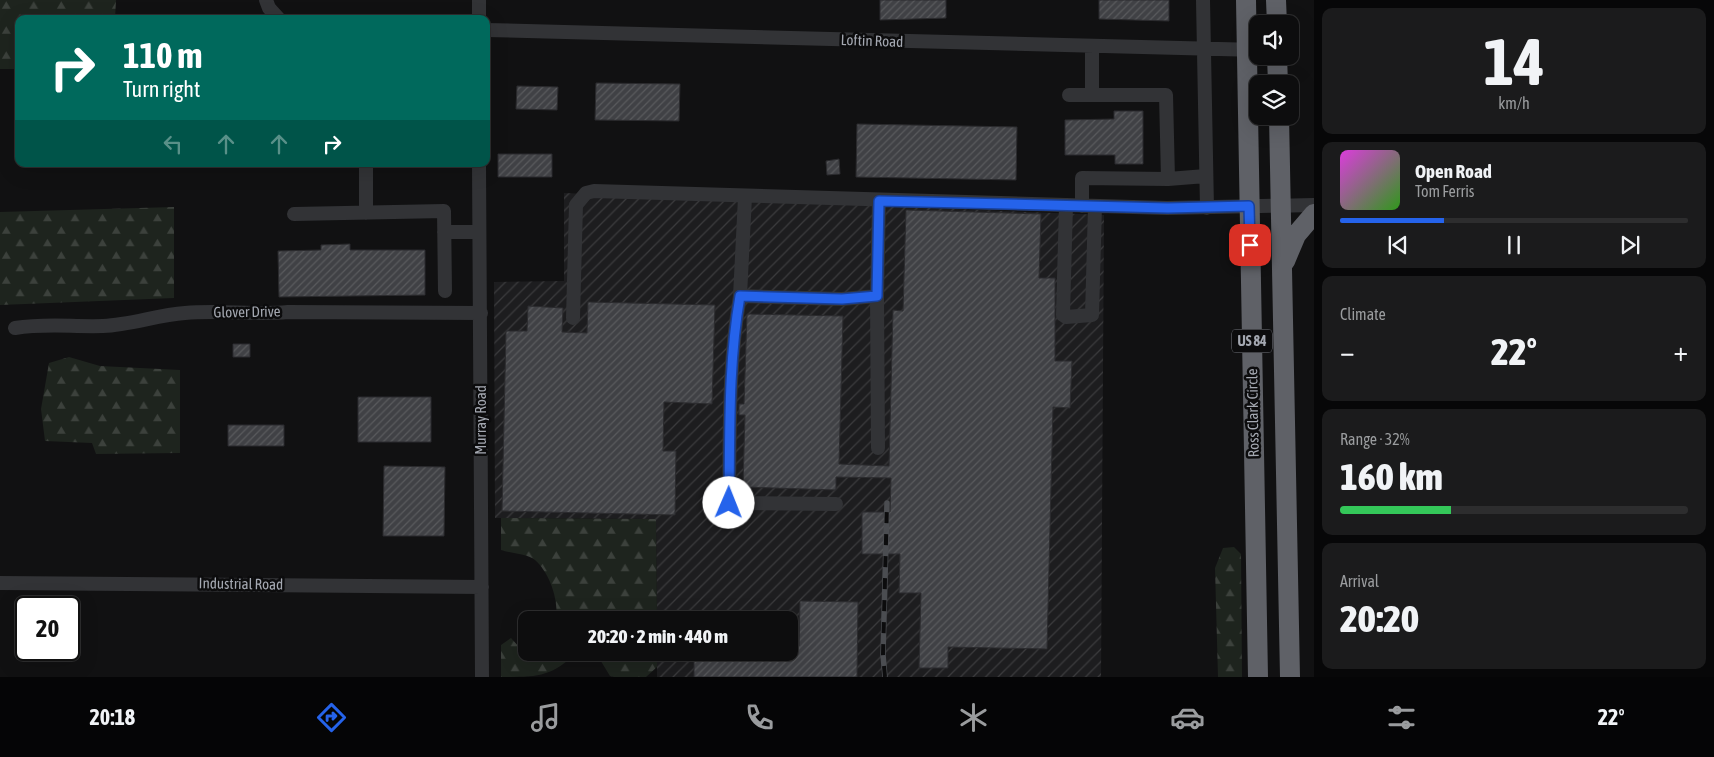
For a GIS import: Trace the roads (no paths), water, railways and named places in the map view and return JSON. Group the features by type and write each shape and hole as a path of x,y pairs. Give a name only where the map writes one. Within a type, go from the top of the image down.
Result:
{"highway":[{"name":"Ross Clark Circle","path":"1246,0 1249,25"},
{"path":"1276,0 1277,15"},
{"name":"Ross Clark Circle","path":"1252,65 1249,206 1258,677"},
{"name":"US 84","path":"1279,125 1290,677"},
{"path":"1282,270 1296,235 1314,214"}],"street":[{"path":"266,0 276,15"},
{"path":"479,0 479,15"},
{"path":"1203,0 1207,208"},
{"name":"Loftin Road","path":"490,30 1249,50"},
{"path":"1092,46 1092,95"},
{"path":"1069,95 1166,95 1168,179"},
{"path":"366,167 366,213"},
{"name":"Murray Road","path":"479,167 482,677"},
{"path":"1066,206 1063,315 1066,317 1092,315 1088,206 1082,178 1168,179 1206,176"},
{"path":"572,318 574,216 576,205 586,193 628,192 1066,206 1207,208 1314,205"},
{"path":"745,197 740,296 735,327 730,401 729,503 836,504"},
{"path":"878,448 877,296 879,201"},
{"path":"294,214 444,211 445,291"},
{"path":"444,232 479,232"},
{"path":"740,296 842,299 877,296"},
{"name":"Glover Drive","path":"15,328 42,324 103,326 141,322 185,313 228,310 264,314 288,312 481,313"},
{"name":"Industrial Road","path":"0,583 482,587"}],"railway":[{"path":"885,677 883,655 887,503"}]}
